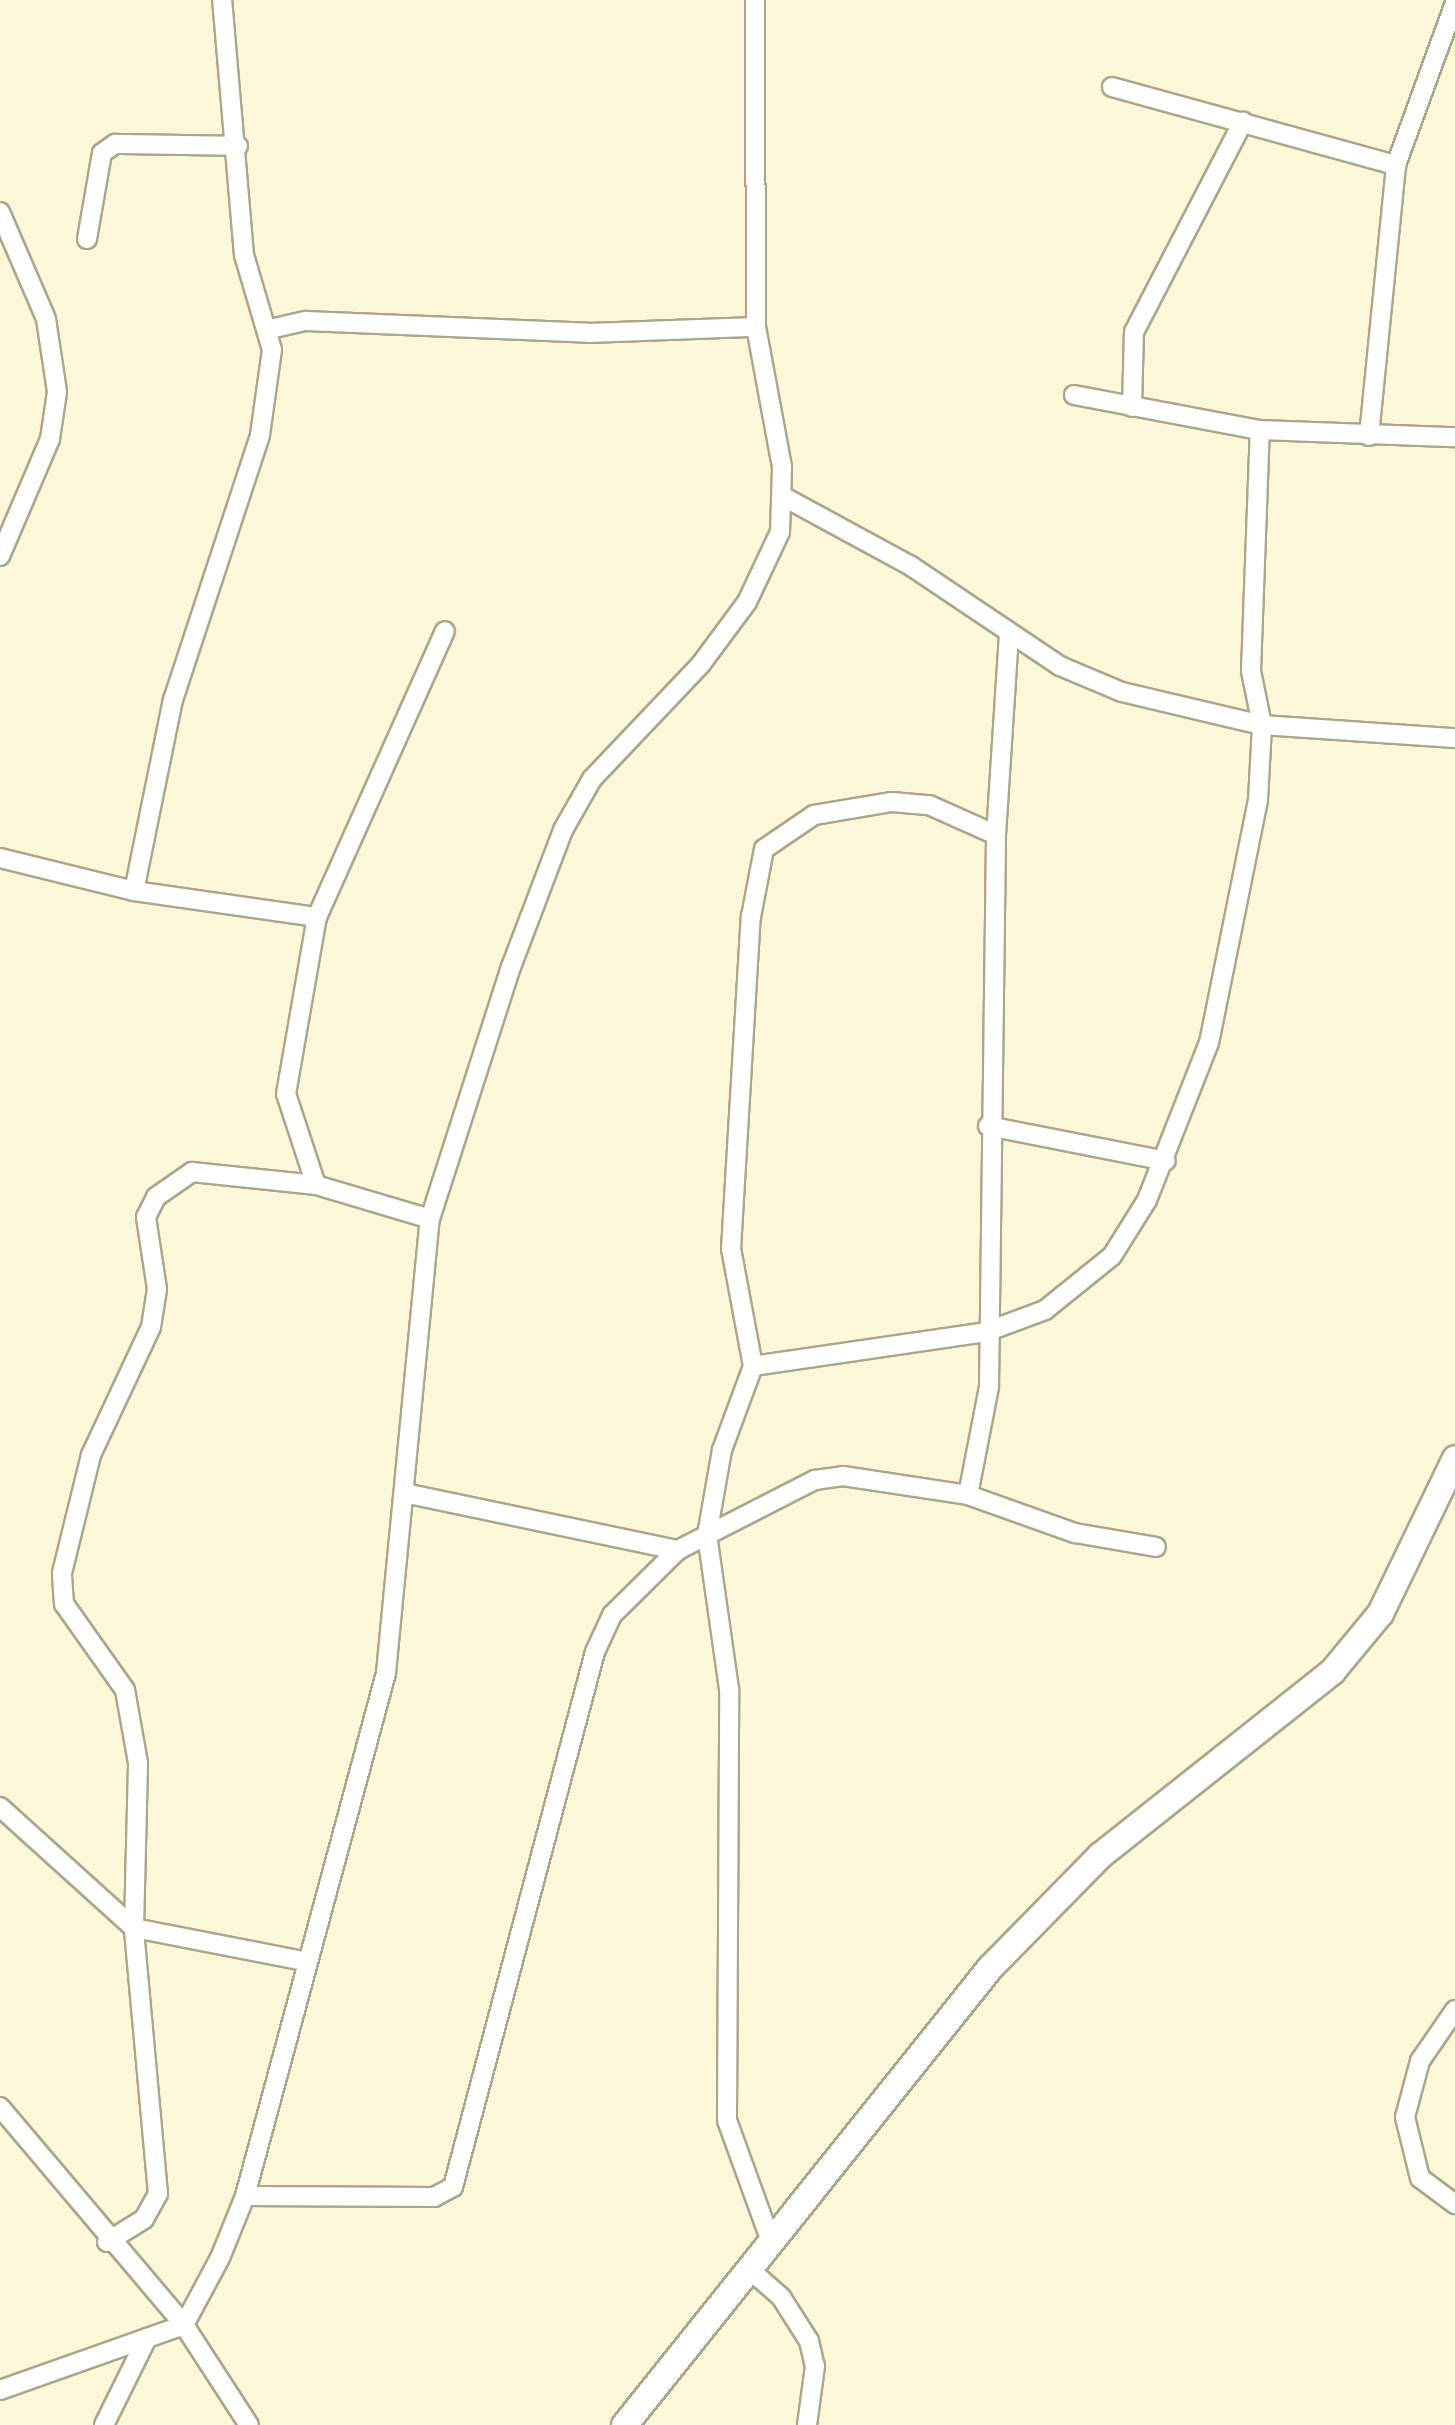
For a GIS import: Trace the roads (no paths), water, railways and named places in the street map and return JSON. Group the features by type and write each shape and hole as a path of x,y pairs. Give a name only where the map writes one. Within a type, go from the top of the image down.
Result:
{"street":[{"path":"134,891 173,700 260,435 270,330 244,254 238,146 222,0"},
{"path":"0,2390 184,2325 245,2196 304,1962 386,1673 430,1219 563,830 592,779 701,664 747,602 780,532 782,496 756,327 755,0"},
{"path":"1369,436 1396,164 1455,3"},
{"path":"1112,87 1396,164"},
{"path":"1132,407 1134,332 1242,122"},
{"path":"87,239 102,153 115,144 238,146"},
{"path":"0,212 46,319 57,392 50,438 0,556"},
{"path":"270,330 306,321 589,332 756,327"},
{"path":"1074,395 1260,430 1455,437"},
{"path":"753,1366 986,1332 1046,1310 1112,1256 1166,1162 1209,1042 1258,800 1262,725 1251,670 1260,430"},
{"path":"782,496 911,566 1008,635 1122,692 1262,725 1455,738"},
{"path":"316,1185 286,1094 316,918 445,631"},
{"path":"968,1494 989,1388 988,1126 996,835 1008,635"},
{"path":"770,2238 726,2120 729,1688 707,1535 722,1450 753,1366 731,1249 751,918 764,849 814,815 892,802 929,805 996,835"},
{"path":"0,858 134,891 316,918"},
{"path":"988,1126 1166,1162"},
{"path":"108,2242 144,2218 158,2194 134,1928 132,1712 114,1670 64,1604 72,1514 151,1327 156,1289 146,1217 156,1197 192,1172 316,1185 430,1219"},
{"path":"624,2425 990,1966 1086,1869 1332,1671 1380,1612 1455,1458"},
{"path":"245,2196 434,2197 453,2186 595,1652 612,1615 678,1550 815,1480 842,1476 968,1494 1075,1533 1156,1547"},
{"path":"404,1493 678,1550"},
{"path":"0,1807 134,1928 304,1962"},
{"path":"1455,2010 1420,2061 1404,2117 1420,2178 1455,2204"},
{"path":"0,2107 108,2242 184,2325 249,2425"},
{"path":"749,2268 781,2296 810,2341 815,2366 806,2425"},
{"path":"104,2425 147,2338"}]}
